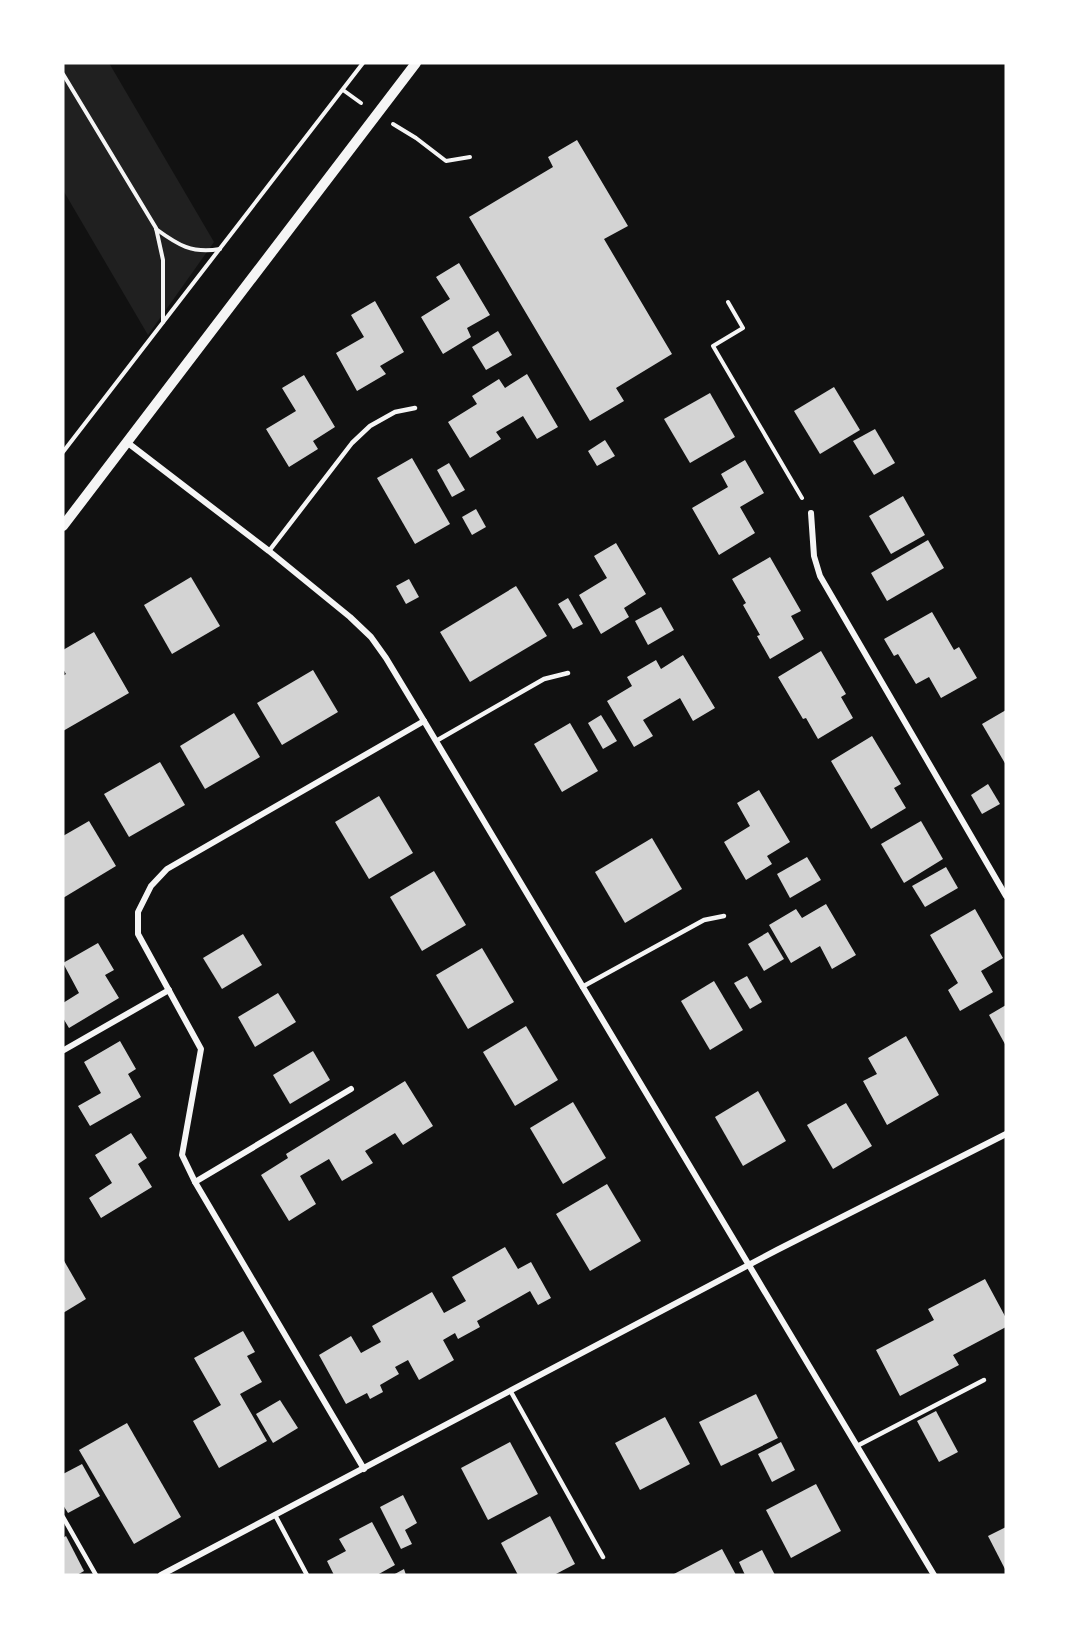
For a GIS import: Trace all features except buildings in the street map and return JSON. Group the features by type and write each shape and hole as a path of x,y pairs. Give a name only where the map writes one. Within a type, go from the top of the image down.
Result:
{"street":[{"path":"63,526 416,63"},
{"path":"128,443 269,551 371,636 934,1575"},
{"path":"811,513 814,556 820,576 1006,896"},
{"path":"364,1468 195,1182 182,1155 201,1049 138,934 138,912 151,886 167,868 423,721"},
{"path":"64,1050 169,990"},
{"path":"195,1182 351,1089"},
{"path":"161,1575 749,1266 1006,1134"}],"lane":[{"path":"269,551 352,444 370,426 395,412 415,408"},
{"path":"436,741 544,679 568,673"},
{"path":"582,987 704,920 724,916"},
{"path":"857,1446 984,1380"},
{"path":"511,1392 603,1557"},
{"path":"275,1515 307,1575"},
{"path":"63,1516 96,1575"}],"path":[{"path":"63,452 363,63"},
{"path":"63,74 156,228 163,260 163,322"},
{"path":"343,90 377,115 416,138 446,161 470,157"},
{"path":"156,228 174,242 190,249 206,252 221,249"},
{"path":"728,302 743,328 713,346 811,513"}],"shaded area":[{"path":"63,63 109,63 214,242 148,335 63,190"}]}
